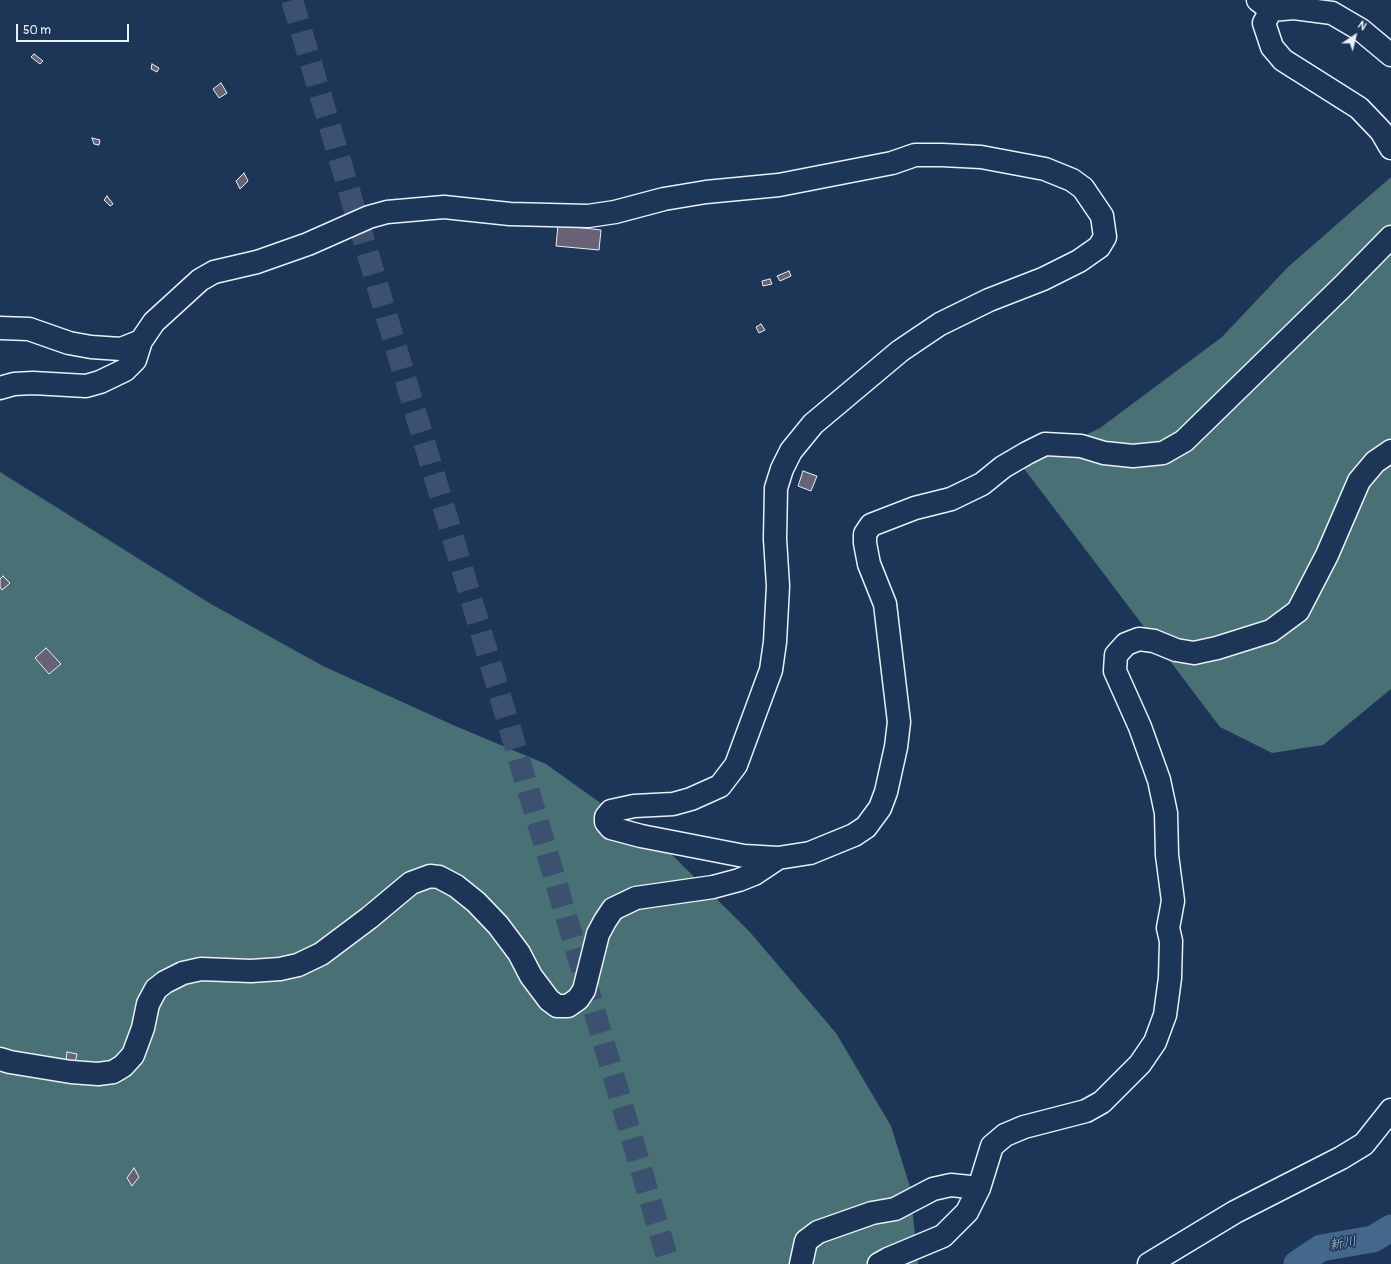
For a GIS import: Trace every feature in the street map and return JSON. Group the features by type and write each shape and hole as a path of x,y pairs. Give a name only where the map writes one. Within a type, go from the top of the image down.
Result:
{"street":[{"path":"1391,55 1362,30 1332,13 1265,5 1264,23 1272,47 1283,60 1359,108 1381,131 1391,148"},
{"path":"0,388 14,384 33,383 86,386 100,382 125,370 135,360 141,341 154,322 200,280 214,272 264,260 308,244 387,212 444,207 510,214 588,216 615,212 664,199 706,192 779,186 892,163 915,155 981,157 1045,169 1072,180 1083,188 1102,216 1105,237 1099,247 1079,261 1043,279 989,300 940,324 900,351 813,424 791,451 782,469 776,488 775,539 778,586 775,642 771,670 736,766 720,786 691,799 673,804 634,806 612,811 606,817 606,822 611,828 641,836 744,856 778,858 810,853 854,835 866,827 880,808 886,792 896,747 899,722 885,604 869,564 865,543 865,534 870,525 915,508 951,499 982,484 1003,467 1045,444 1081,446 1104,453 1133,456 1163,453 1184,441 1342,287 1391,237"},
{"path":"0,328 29,329 69,343 92,347 121,349 141,341"},
{"path":"879,1264 943,1236 968,1212 979,1188 992,1146 1005,1135 1024,1127 1086,1111 1102,1102 1140,1064 1155,1042 1165,1015 1170,978 1171,940 1168,928 1174,901 1167,855 1166,813 1159,780 1140,727 1115,671 1116,655 1126,644 1139,639 1154,642 1176,650 1194,653 1217,648 1271,630 1298,611 1327,555 1359,481 1375,462 1391,451"},
{"path":"0,1059 71,1072 98,1074 113,1072 123,1066 133,1055 143,1028 148,1004 156,989 165,982 183,973 201,969 251,971 280,969 298,965 321,954 369,918 411,883 430,876 439,877 456,886 476,902 498,924 519,953 530,976 549,1000 558,1006 568,1006 578,999 584,990 598,934 604,921 613,909 636,898 713,887 739,880 754,874 778,858"},
{"path":"1149,1264 1235,1212 1341,1158 1364,1144 1391,1110"},
{"path":"801,1264 806,1241 818,1232 872,1213 895,1209 933,1189 951,1185 979,1188"}],"green space":[{"path":"1391,177 1391,689 1323,745 1272,753 1220,727 1022,466 1100,428 1222,337 1288,267"},
{"path":"0,472 211,604 323,666 453,725 546,764 669,852 749,931 836,1033 891,1126 910,1187 918,1264 0,1264"}],"building":[{"path":"34,54 43,61 40,64 31,57"},
{"path":"152,64 159,68 157,72 151,69"},
{"path":"221,83 227,93 219,98 213,89"},
{"path":"92,138 100,140 99,145 94,144"},
{"path":"244,173 248,181 240,189 236,181"},
{"path":"107,196 113,204 110,206 104,200"},
{"path":"558,225 601,230 599,250 556,246"},
{"path":"789,271 791,276 780,281 777,276"},
{"path":"770,279 772,284 763,286 762,281"},
{"path":"761,324 765,330 759,333 756,327"},
{"path":"803,471 817,476 811,491 798,486"},
{"path":"3,576 10,583 2,590 0,587 0,579"},
{"path":"46,648 61,664 49,674 35,658"},
{"path":"67,1052 77,1054 75,1063 66,1061"},
{"path":"134,1168 139,1177 132,1186 127,1178"}],"waterway":[{"name":"新川","path":"1297,1264 1321,1248 1373,1239 1391,1228"}],"tunnel":[{"path":"292,0 669,1264"}]}
